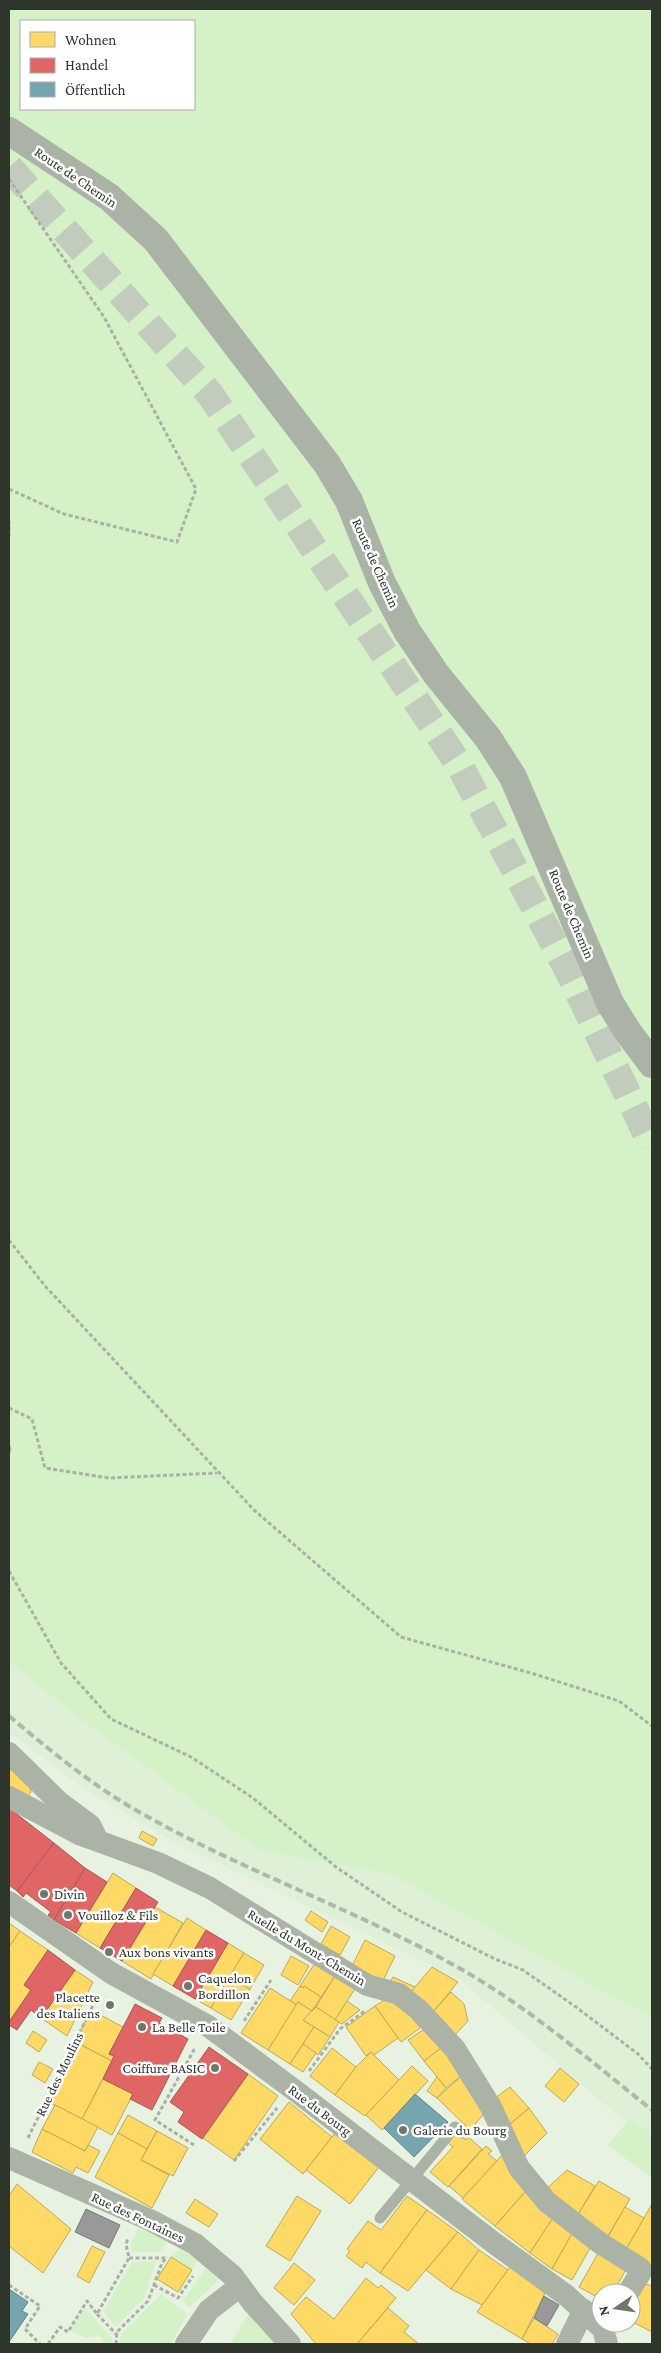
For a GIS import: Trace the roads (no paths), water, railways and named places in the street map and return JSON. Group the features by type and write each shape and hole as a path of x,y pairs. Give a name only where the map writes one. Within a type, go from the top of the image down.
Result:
{"street":[{"name":"Route de Chemin","path":"9,131 109,197 156,240 327,464 349,501 382,583 407,631 436,674 488,738 513,777 610,1003 628,1032 652,1064"},
{"path":"9,1753 52,1796 90,1825 98,1841"},
{"name":"Ruelle du Mont-Chemin","path":"9,1797 81,1835 158,1863 210,1888 367,1985 399,1994 419,2010 455,2049 491,2107 519,2168 531,2184 547,2202 600,2243 640,2268 641,2272 634,2283"},
{"name":"Rue du Bourg","path":"9,1902 110,1973 208,2026 591,2317"},
{"name":"Rue des Fontaines","path":"11,2165 137,2214 182,2236 226,2269 290,2344"},
{"path":"186,2344 209,2310 240,2286"},
{"path":"566,2344 584,2310"}],"lane":[{"path":"380,2218 410,2179 455,2127"}],"tunnel":[{"path":"9,167 210,394 460,766 567,968 652,1145"}],"railway":[{"path":"9,1716 94,1783 164,1826 412,1943 479,1980 530,2014 652,2110"}],"place":[{"name":"Divin","path":"44,1894"},
{"name":"Vouilloz & Fils","path":"68,1915"},
{"name":"Aux bons vivants","path":"109,1952"},
{"name":"Caquelon Bordillon","path":"188,1986"},
{"name":"Placette des Italiens","path":"110,2005"},
{"name":"La Belle Toile","path":"142,2027"},
{"name":"Coiffure BASIC","path":"215,2068"},
{"name":"Galerie du Bourg","path":"403,2130"}]}
